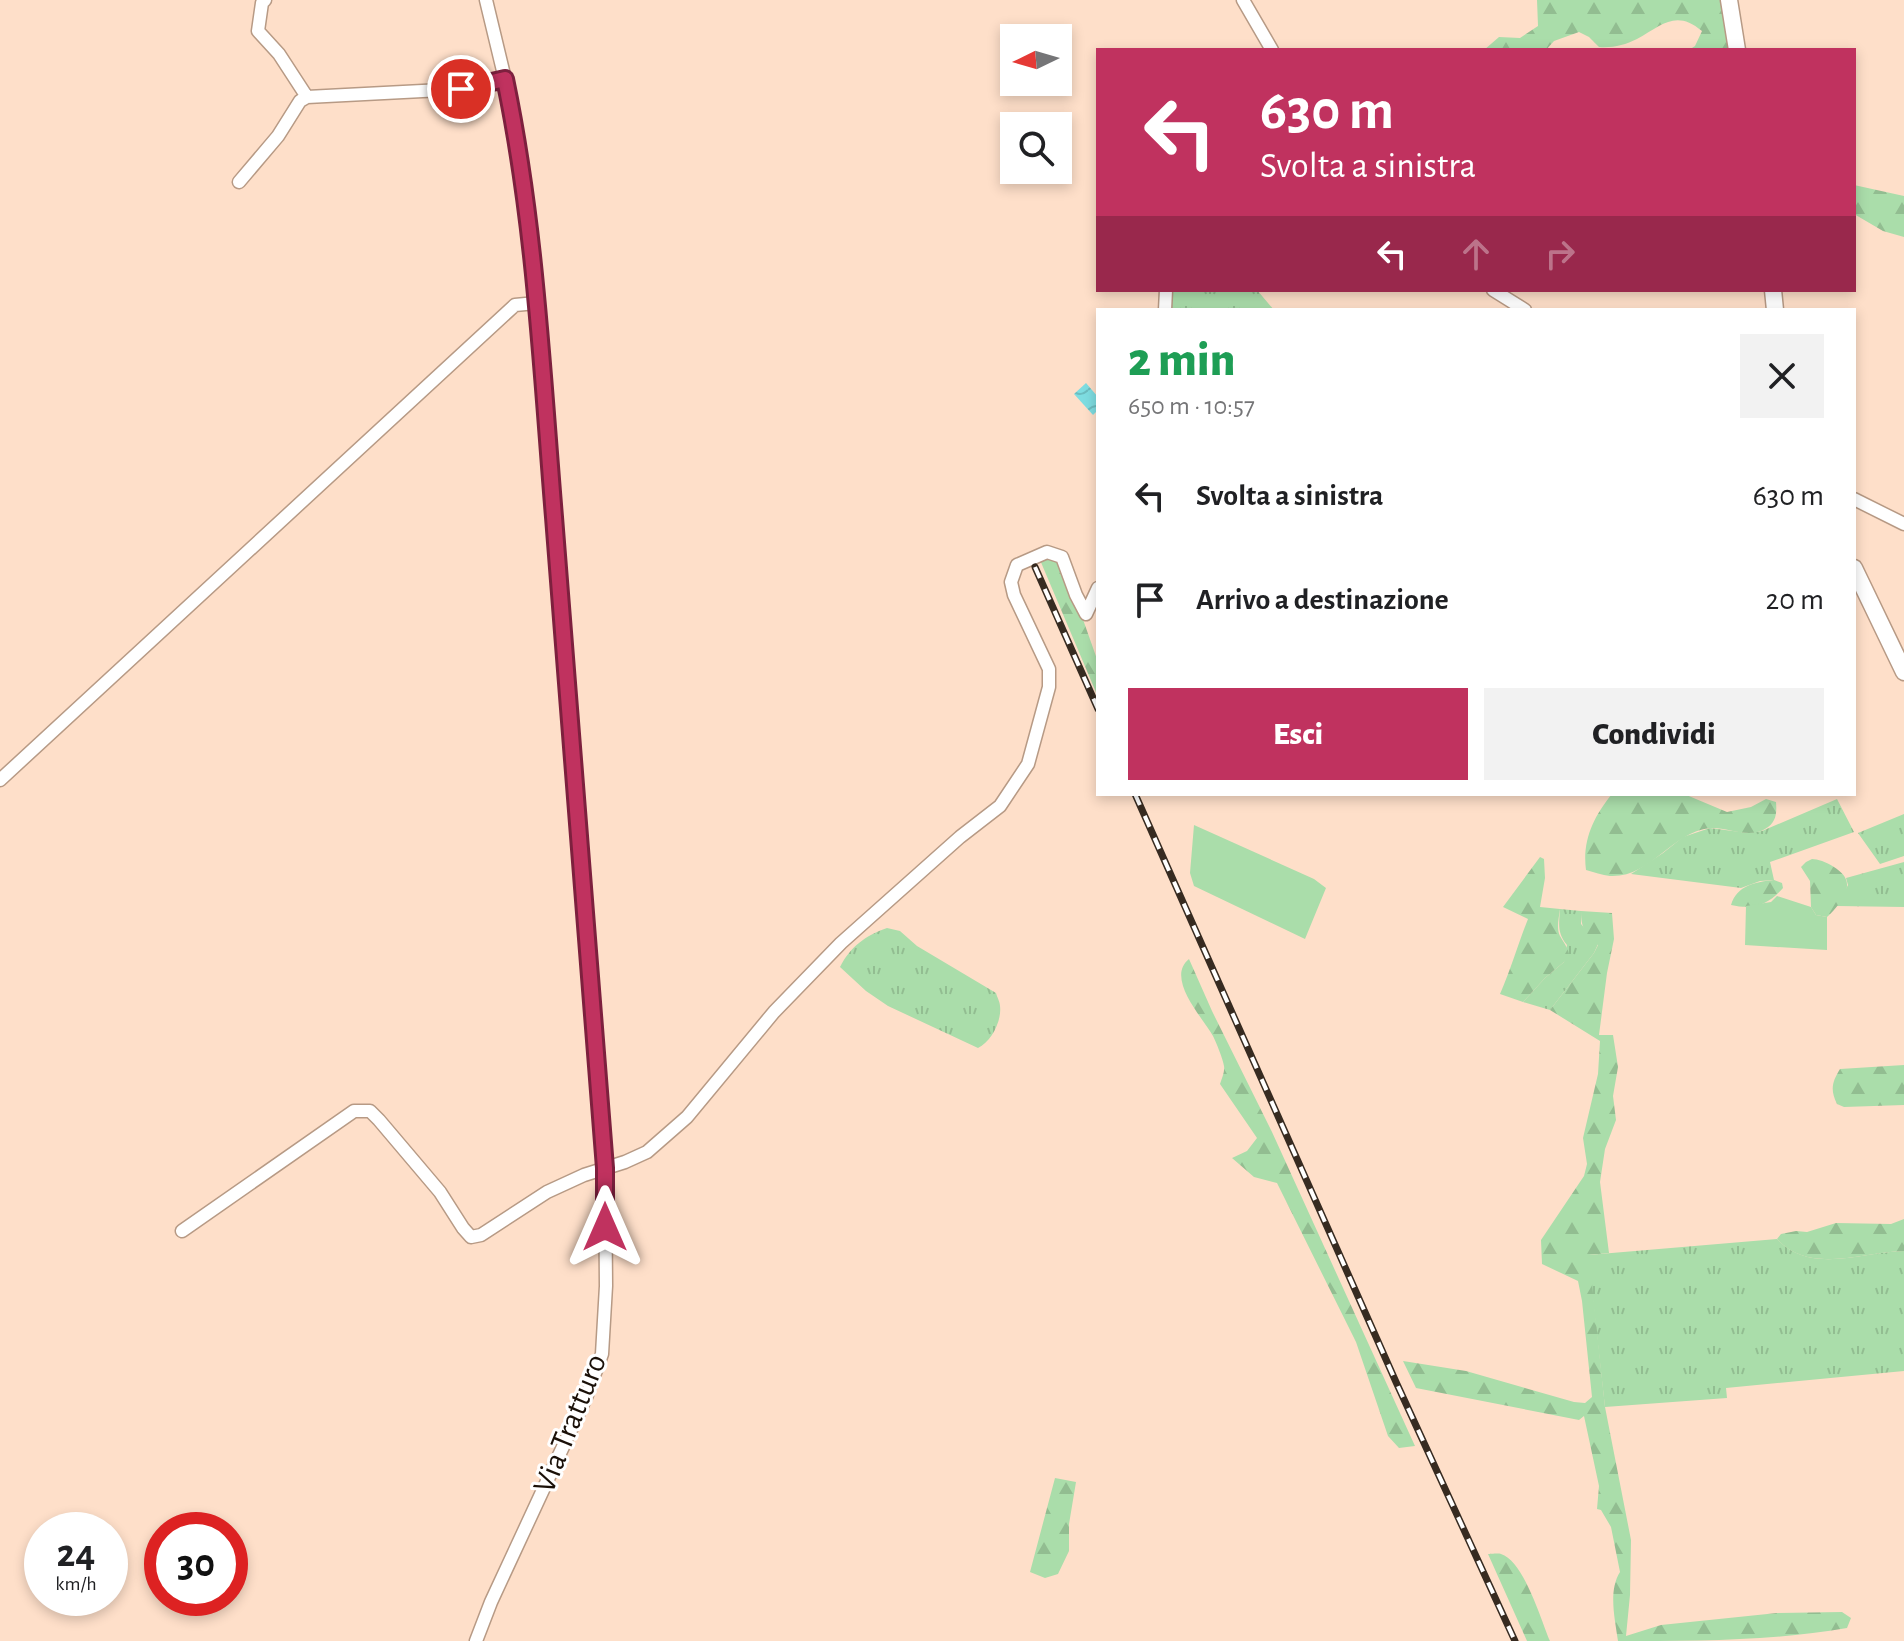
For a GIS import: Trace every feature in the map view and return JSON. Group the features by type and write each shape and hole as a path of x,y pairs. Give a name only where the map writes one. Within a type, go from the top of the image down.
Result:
{"main road":[{"path":"1729,0 1737,48"},
{"path":"1856,572 1904,672"}],"street":[{"path":"265,0 258,31 279,54 307,97"},
{"name":"Via Tratturo","path":"476,1641 587,1395 602,1354 606,1286 605,1168 536,303 518,142 486,0"},
{"path":"1243,0 1271,48"},
{"path":"239,182 278,136 300,101 307,97 461,89 505,79"},
{"path":"1496,292 1522,308"},
{"path":"0,780 515,305 536,303"},
{"path":"1856,500 1904,524"},
{"path":"182,1231 354,1111 370,1111 379,1120 440,1192 471,1237 481,1235 547,1192 647,1152 687,1117 774,1012 841,943 960,837 1000,806 1028,764 1049,687 1049,669 1014,595 1011,582 1017,565 1047,552 1062,557 1086,614 1096,592"}],"green space":[{"path":"1537,0 1721,0 1729,48 1692,48 1702,31 1693,24 1677,20 1614,46 1599,47 1579,32 1554,41 1548,48 1486,48 1499,37 1520,38 1538,26"},
{"path":"1856,185 1904,196 1904,237 1883,231 1856,215"},
{"path":"1171,292 1259,292 1272,308 1168,308"},
{"path":"1049,554 1061,557 1096,656 1096,692 1040,560"},
{"path":"1611,796 1689,796 1727,812 1751,807 1766,799 1776,802 1774,821 1765,829 1752,833 1717,828 1696,831 1637,870 1610,876 1586,870 1588,839"},
{"path":"1837,799 1854,832 1770,862 1774,880 1741,888 1631,874 1683,837 1710,828 1748,833 1762,831"},
{"path":"1904,814 1904,856 1880,864 1858,833"},
{"path":"1194,825 1314,879 1326,888 1305,939 1194,886 1190,873"},
{"path":"1540,857 1544,859 1545,878 1540,907 1560,909 1559,933 1569,954 1523,1002 1500,994 1528,919 1503,907"},
{"path":"1812,859 1834,867 1846,879 1847,888 1843,897 1827,917 1816,915 1811,907 1810,881 1801,867"},
{"path":"1904,862 1904,907 1837,906 1848,885 1846,878"},
{"path":"1774,880 1782,883 1783,888 1772,899 1754,906 1731,905 1742,889"},
{"path":"1777,896 1811,907 1816,915 1827,917 1827,950 1745,945 1746,906 1771,902"},
{"path":"1560,909 1581,911 1581,924 1598,944 1550,1010 1523,1002 1564,962 1567,945 1560,932"},
{"path":"1581,911 1612,913 1614,939 1599,1035 1613,1035 1618,1067 1613,1096 1616,1120 1605,1149 1600,1182 1609,1253 1589,1255 1605,1407 1631,1540 1626,1636 1661,1625 1777,1613 1842,1612 1851,1618 1847,1628 1762,1638 1618,1641 1613,1596 1620,1572 1611,1527 1601,1510 1597,1509 1599,1486 1584,1416 1579,1420 1416,1388 1403,1361 1466,1371 1574,1402 1585,1403 1592,1397 1578,1281 1542,1264 1541,1240 1584,1176 1587,1164 1583,1138 1598,1074 1600,1041 1550,1010 1598,945 1585,930"},
{"path":"887,928 900,931 917,946 996,993 1000,1004 999,1018 983,1045 978,1048 888,1006 840,967 859,943"},
{"path":"1189,959 1272,1132 1415,1446 1399,1448 1388,1436 1356,1342 1277,1183 1254,1177 1232,1158 1247,1151 1257,1138 1220,1084 1224,1068 1219,1051 1183,987 1183,967"},
{"path":"1904,1065 1904,1105 1844,1107 1837,1104 1833,1086 1840,1069"},
{"path":"1904,1219 1904,1251 1820,1259 1790,1250 1777,1239 1781,1234 1807,1232 1836,1223 1891,1224"},
{"path":"1777,1239 1790,1250 1820,1259 1904,1251 1904,1371 1726,1388 1727,1398 1605,1407 1588,1255"},
{"path":"1055,1478 1076,1482 1069,1524 1069,1551 1058,1574 1045,1578 1030,1572"},
{"path":"1488,1554 1501,1554 1517,1568 1531,1592 1550,1641 1527,1641"}],"water":[{"path":"1086,383 1096,395 1096,412 1093,415 1074,394"}],"railway":[{"path":"1035,567 1096,704"},
{"path":"1136,796 1396,1382 1515,1641"}],"route":[{"path":"461,89 505,79 518,142 536,303 577,796 605,1168 605,1227"}]}
